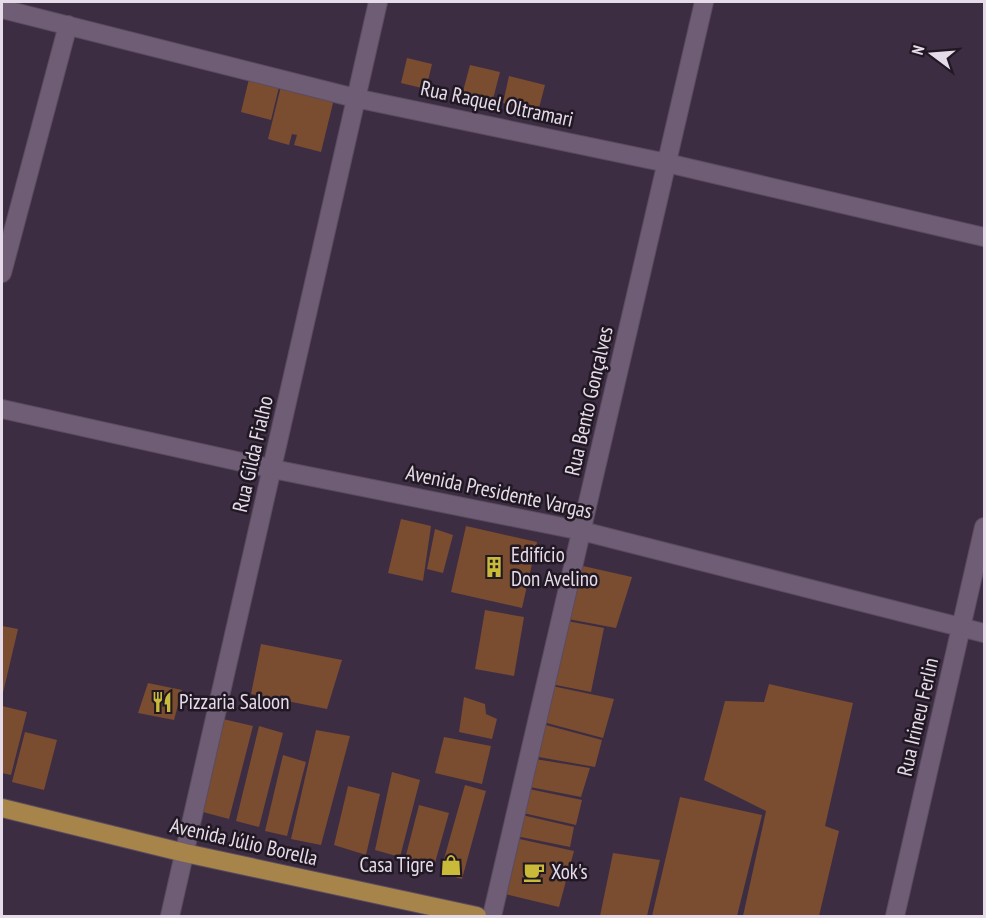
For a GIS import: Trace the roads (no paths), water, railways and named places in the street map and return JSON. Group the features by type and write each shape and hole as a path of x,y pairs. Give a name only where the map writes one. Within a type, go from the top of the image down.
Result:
{"main road":[{"name":"Avenida Júlio Borella","path":"2,808 185,853 477,916"}],"street":[{"name":"Rua Gilda Fialho","path":"170,916 378,2"},
{"name":"Rua Bento Gonçalves","path":"492,916 704,2"},
{"name":"Rua Raquel Oltramari","path":"2,9 356,98 667,163 984,237"},
{"path":"2,273 8,219 68,25"},
{"name":"Avenida Presidente Vargas","path":"2,409 273,469 582,531 984,633"},
{"name":"Rua Irineu Ferlin","path":"895,916 984,527"}],"place":[{"name":"Edifício Don Avelino","path":"494,567"},
{"name":"Pizzaria Saloon","path":"162,702"},
{"name":"Casa Tigre","path":"451,865"},
{"name":"Xok's","path":"534,872"}]}
